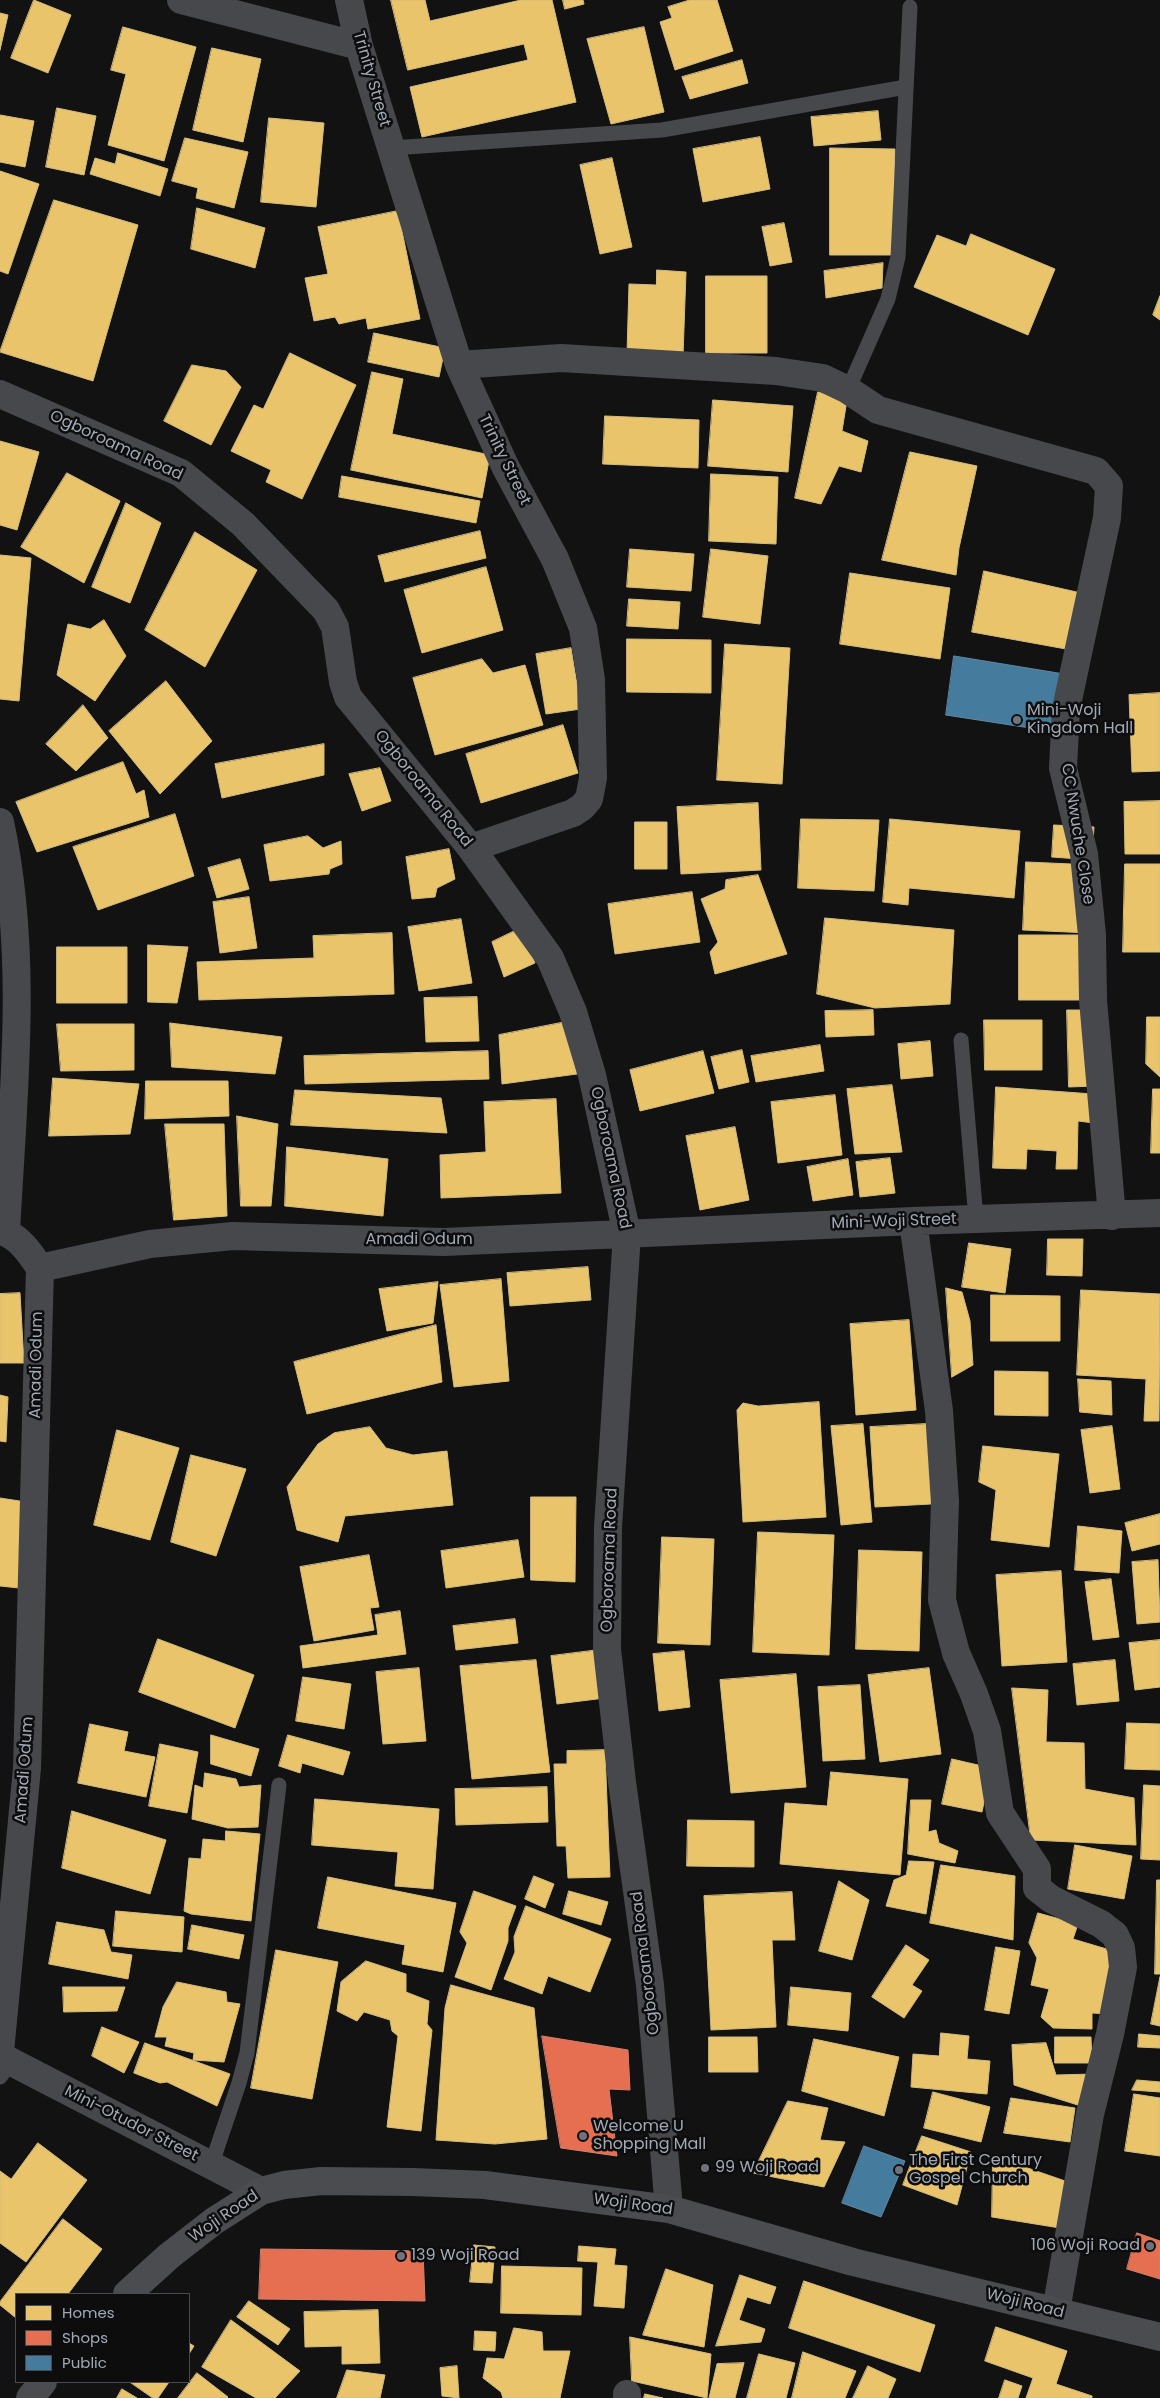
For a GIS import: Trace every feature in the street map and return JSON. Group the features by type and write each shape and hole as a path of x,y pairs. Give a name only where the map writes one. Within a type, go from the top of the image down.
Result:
{"main road":[{"name":"Woji Road","path":"128,2293 168,2256 214,2221 261,2191 284,2185 321,2180 412,2182 484,2186 669,2209 853,2262 1160,2337"},
{"path":"30,2398 42,2383"}],"street":[{"path":"181,0 359,46"},
{"name":"Trinity Street","path":"349,0 359,46 459,365 505,466 555,559 583,628 591,680 593,778 589,798 582,808 572,814 471,848"},
{"path":"459,365 561,358 776,370 823,378 848,390"},
{"name":"CC Nwuche Close","path":"848,390 878,410 1096,470 1109,486 1107,518 1066,709 1063,768 1084,863 1092,935 1093,1000 1112,1216"},
{"name":"Ogboroama Road","path":"0,394 181,473 244,524 326,610 335,627 343,682 348,697 471,848 550,958 573,1012 592,1075 627,1234 608,1527 607,1649 622,1782 650,1985 669,2209"},
{"path":"0,822 11,901 18,977 3,1231 25,1247 40,1268"},
{"name":"Mini-Woji Street","path":"627,1234 913,1221 1160,1213"},
{"path":"913,1221 939,1411 945,1501 942,1600 956,1653 974,1694 987,1731 1000,1813 1036,1869 1037,1888 1051,1899 1101,1924 1115,1934 1121,1948 1123,1967 1110,2034 1090,2114 1056,2311"},
{"name":"Amadi Odum","path":"3,2062 27,1768 40,1268 150,1244 233,1236 444,1242 627,1234"},
{"name":"Mini-Otudor Street","path":"3,2062 261,2191"}],"lane":[{"path":"848,390 888,299 898,257 910,7"},
{"path":"391,148 662,130 906,87"},
{"path":"961,1040 976,1219"},
{"path":"211,2166 239,2083 246,2053 279,1785"}],"building: Homes":[{"path":"34,0 71,15 48,73 11,58"},
{"path":"391,0 425,0 430,21 521,0 552,0 576,102 422,137 410,87 528,60 524,44 408,70"},
{"path":"563,0 583,0 584,4 565,9"},
{"path":"690,0 717,0 733,51 675,70 660,22 672,18 668,7"},
{"path":"0,13 8,15 0,50"},
{"path":"123,27 196,47 164,161 108,145 126,74 111,70"},
{"path":"644,27 664,112 611,124 587,39"},
{"path":"212,48 261,59 243,142 193,130"},
{"path":"742,60 748,83 690,99 682,77"},
{"path":"57,108 96,116 84,175 46,167"},
{"path":"878,111 881,140 814,146 811,117"},
{"path":"0,115 34,121 25,167 0,162"},
{"path":"269,118 324,123 316,207 261,202"},
{"path":"760,137 770,189 703,202 693,149"},
{"path":"185,138 248,152 234,208 196,198 198,188 172,181"},
{"path":"830,148 895,149 894,255 830,255"},
{"path":"118,153 168,169 160,196 90,174 95,158 115,164"},
{"path":"612,158 632,247 600,254 580,165"},
{"path":"0,171 39,184 8,274 0,271"},
{"path":"54,200 138,225 93,381 0,352"},
{"path":"197,208 265,228 255,268 191,249"},
{"path":"398,211 420,319 368,329 366,318 339,324 335,317 314,321 305,278 328,274 318,227"},
{"path":"784,223 792,262 770,266 762,227"},
{"path":"971,234 1055,269 1028,335 914,287 937,235 966,246"},
{"path":"883,263 882,288 826,298 824,271"},
{"path":"657,270 686,272 683,356 627,353 629,284 656,285"},
{"path":"706,276 767,276 767,353 706,353"},
{"path":"1160,296 1160,320 1153,315"},
{"path":"374,333 445,348 439,377 368,362"},
{"path":"290,353 356,385 302,499 266,482 271,470 231,451 254,405 263,409"},
{"path":"192,365 226,371 241,387 211,445 164,421"},
{"path":"372,372 403,379 392,434 490,455 482,498 351,470"},
{"path":"818,392 847,400 842,431 868,441 861,472 839,466 821,504 795,498"},
{"path":"713,400 793,406 788,472 708,466"},
{"path":"605,416 699,420 698,468 603,464"},
{"path":"0,441 39,452 17,530 0,525"},
{"path":"910,452 977,466 959,548 956,575 882,560"},
{"path":"67,473 120,501 84,583 21,547"},
{"path":"711,474 778,477 776,544 709,541"},
{"path":"342,476 480,501 476,523 339,497"},
{"path":"126,503 161,523 130,603 92,587"},
{"path":"480,531 486,558 385,582 378,556"},
{"path":"195,532 257,570 205,667 145,630"},
{"path":"630,549 694,554 691,591 627,587"},
{"path":"711,549 768,556 760,624 703,617"},
{"path":"0,555 31,558 19,701 0,699"},
{"path":"486,567 503,630 422,653 404,590"},
{"path":"984,571 1081,593 1066,649 972,632"},
{"path":"850,573 950,588 940,659 840,644"},
{"path":"629,599 680,602 678,629 627,626"},
{"path":"104,620 126,656 95,701 57,675 68,624 90,629"},
{"path":"627,639 711,640 711,693 627,692"},
{"path":"725,644 790,648 782,784 717,780"},
{"path":"571,648 581,709 546,714 536,654"},
{"path":"482,659 493,673 525,665 543,725 435,755 413,678"},
{"path":"166,681 212,741 160,794 109,731"},
{"path":"1160,693 1160,771 1132,772 1129,695"},
{"path":"83,705 108,738 76,771 46,744"},
{"path":"563,725 578,773 481,803 466,754"},
{"path":"324,744 324,775 222,798 215,764"},
{"path":"123,762 136,794 144,790 149,817 37,852 16,802"},
{"path":"380,768 391,801 362,811 349,774"},
{"path":"1160,801 1160,854 1125,854 1124,802"},
{"path":"758,803 761,870 681,874 677,807"},
{"path":"175,814 194,876 98,910 73,847"},
{"path":"801,819 879,820 874,891 798,888"},
{"path":"890,819 1020,831 1014,898 909,888 908,905 883,902"},
{"path":"635,822 667,822 667,869 635,869"},
{"path":"1054,825 1094,827 1092,860 1052,857"},
{"path":"308,836 323,848 341,841 342,864 330,869 329,874 270,881 264,845"},
{"path":"449,849 455,879 437,888 435,897 412,899 406,857"},
{"path":"240,859 249,889 217,898 208,868"},
{"path":"1026,862 1094,865 1090,933 1023,930"},
{"path":"1125,864 1160,864 1160,952 1123,952"},
{"path":"758,875 787,954 715,974 710,952 718,942 701,899 725,889 726,880"},
{"path":"692,892 700,942 615,954 608,904"},
{"path":"249,897 257,948 220,953 213,902"},
{"path":"825,918 954,930 950,1004 875,1008 817,994"},
{"path":"461,919 472,983 419,991 408,927"},
{"path":"521,928 535,963 504,977 492,942"},
{"path":"392,933 394,994 199,1000 197,962 314,958 313,936"},
{"path":"1019,935 1092,935 1093,1000 1019,1000"},
{"path":"148,945 188,947 177,1003 148,1002"},
{"path":"57,947 127,947 127,1003 57,1003"},
{"path":"477,997 479,1041 426,1042 424,998"},
{"path":"873,1010 874,1035 826,1037 825,1011"},
{"path":"1067,1010 1092,1010 1095,1086 1069,1087"},
{"path":"1147,1017 1160,1017 1160,1077 1146,1064"},
{"path":"984,1020 1042,1020 1042,1070 985,1070"},
{"path":"566,1022 577,1074 502,1084 499,1035"},
{"path":"170,1023 282,1037 275,1074 172,1067"},
{"path":"57,1024 134,1024 134,1070 61,1071"},
{"path":"930,1041 933,1076 901,1079 898,1044"},
{"path":"820,1045 824,1071 756,1082 751,1056"},
{"path":"742,1050 749,1082 719,1089 711,1057"},
{"path":"488,1051 489,1079 305,1084 304,1056"},
{"path":"703,1051 714,1093 640,1111 630,1070"},
{"path":"53,1078 139,1084 130,1134 49,1136"},
{"path":"146,1081 228,1081 229,1116 145,1119"},
{"path":"892,1085 902,1152 855,1154 847,1089"},
{"path":"996,1087 1093,1094 1094,1123 1078,1121 1077,1169 1056,1169 1057,1151 1027,1149 1026,1169 993,1168"},
{"path":"1153,1089 1160,1089 1160,1153 1151,1153"},
{"path":"295,1090 441,1098 447,1133 291,1125"},
{"path":"835,1095 842,1155 778,1163 771,1102"},
{"path":"556,1099 561,1193 441,1198 440,1155 486,1152 484,1102"},
{"path":"237,1116 278,1124 271,1206 241,1206"},
{"path":"165,1124 224,1124 227,1216 174,1220"},
{"path":"735,1127 749,1200 700,1210 686,1136"},
{"path":"287,1147 388,1159 383,1216 285,1206"},
{"path":"890,1158 895,1193 860,1197 856,1162"},
{"path":"848,1159 853,1195 813,1201 807,1167"},
{"path":"1048,1239 1083,1239 1082,1276 1047,1275"},
{"path":"969,1243 1011,1249 1005,1293 962,1287"},
{"path":"588,1267 591,1300 510,1306 507,1273"},
{"path":"501,1279 509,1381 454,1387 440,1285"},
{"path":"438,1282 433,1323 387,1331 379,1289"},
{"path":"946,1288 962,1292 970,1321 973,1365 952,1377"},
{"path":"1081,1290 1160,1294 1159,1421 1144,1421 1146,1379 1077,1375"},
{"path":"20,1293 24,1363 0,1363 0,1294"},
{"path":"991,1295 1060,1296 1060,1341 991,1341"},
{"path":"909,1320 916,1410 856,1415 850,1324"},
{"path":"436,1325 442,1382 307,1414 294,1362"},
{"path":"995,1371 1048,1372 1048,1416 995,1415"},
{"path":"1078,1379 1111,1381 1112,1415 1080,1412"},
{"path":"0,1395 8,1397 6,1442 0,1441"},
{"path":"819,1402 826,1517 743,1522 737,1410 743,1403 758,1406"},
{"path":"863,1424 872,1522 841,1525 831,1426"},
{"path":"926,1424 931,1504 875,1507 870,1427"},
{"path":"1112,1426 1120,1489 1090,1493 1081,1430"},
{"path":"370,1427 386,1448 413,1455 447,1451 453,1505 345,1516 338,1542 297,1530 287,1487 318,1444 334,1433"},
{"path":"117,1430 179,1448 150,1540 94,1525"},
{"path":"983,1446 1059,1454 1049,1547 991,1540 996,1490 979,1482"},
{"path":"191,1455 246,1469 216,1556 171,1542"},
{"path":"531,1497 576,1497 575,1582 531,1580"},
{"path":"0,1498 26,1502 19,1588 0,1586"},
{"path":"1160,1514 1160,1544 1132,1551 1125,1523"},
{"path":"1078,1526 1122,1531 1119,1573 1075,1570"},
{"path":"758,1532 834,1535 829,1655 753,1652"},
{"path":"662,1537 714,1539 710,1645 658,1643"},
{"path":"518,1540 524,1577 446,1588 441,1551"},
{"path":"859,1550 922,1552 919,1651 856,1649"},
{"path":"369,1555 379,1607 370,1608 374,1630 314,1641 300,1567"},
{"path":"1158,1560 1160,1622 1137,1624 1132,1562"},
{"path":"1061,1571 1067,1662 1002,1666 996,1575"},
{"path":"1111,1579 1119,1637 1093,1640 1085,1582"},
{"path":"400,1611 406,1654 303,1668 300,1646 378,1635 375,1615"},
{"path":"515,1619 518,1643 456,1650 453,1626"},
{"path":"158,1639 254,1675 235,1728 139,1692"},
{"path":"1160,1640 1160,1687 1135,1690 1129,1643"},
{"path":"599,1650 605,1698 557,1704 551,1656"},
{"path":"684,1651 690,1707 659,1711 653,1654"},
{"path":"536,1660 550,1772 472,1779 460,1666"},
{"path":"1115,1660 1119,1701 1077,1705 1073,1664"},
{"path":"419,1668 426,1741 383,1744 376,1672"},
{"path":"929,1668 941,1754 880,1762 868,1675"},
{"path":"796,1674 806,1787 731,1793 720,1680"},
{"path":"303,1677 351,1684 344,1729 296,1721"},
{"path":"860,1685 865,1759 823,1761 818,1687"},
{"path":"1012,1688 1048,1690 1046,1742 1084,1743 1085,1789 1134,1798 1136,1845 1031,1840"},
{"path":"1127,1723 1160,1724 1160,1770 1125,1769"},
{"path":"90,1724 128,1732 124,1751 155,1757 146,1797 78,1783"},
{"path":"211,1735 259,1749 251,1776 211,1764"},
{"path":"288,1735 350,1752 343,1775 302,1763 300,1773 279,1766"},
{"path":"160,1744 198,1752 187,1813 149,1806"},
{"path":"605,1750 610,1877 568,1878 566,1846 557,1846 554,1764 567,1764 567,1751"},
{"path":"952,1759 991,1768 982,1812 942,1804"},
{"path":"831,1772 908,1779 900,1875 780,1864 785,1803 827,1806"},
{"path":"205,1773 236,1779 239,1787 261,1785 258,1827 228,1828 192,1819 195,1785 203,1788"},
{"path":"1144,1785 1160,1786 1160,1860 1141,1859"},
{"path":"547,1787 548,1822 456,1825 455,1789"},
{"path":"315,1799 439,1809 433,1889 395,1886 398,1852 312,1845"},
{"path":"911,1800 931,1800 928,1832 936,1830 939,1843 958,1851 955,1863 908,1854"},
{"path":"72,1811 166,1840 150,1894 62,1868"},
{"path":"688,1820 754,1821 754,1867 687,1866"},
{"path":"226,1831 260,1834 251,1921 191,1914 184,1911 189,1858 201,1859 203,1839 225,1841"},
{"path":"1075,1845 1132,1856 1124,1899 1068,1889"},
{"path":"909,1861 934,1862 926,1914 886,1906 894,1880 906,1875"},
{"path":"941,1865 1015,1876 1013,1940 930,1923"},
{"path":"534,1876 554,1884 545,1908 525,1899"},
{"path":"328,1877 456,1903 443,1972 402,1964 405,1945 318,1928"},
{"path":"1157,1880 1160,1880 1160,1974 1155,1974"},
{"path":"839,1881 869,1900 852,1960 819,1951"},
{"path":"474,1891 516,1906 508,1928 508,1941 491,1990 455,1977 467,1943 460,1932"},
{"path":"569,1891 608,1902 601,1925 563,1914"},
{"path":"792,1892 795,1940 772,1940 776,2027 711,2030 704,1896"},
{"path":"526,1906 611,1939 590,1992 548,1976 542,1994 504,1979 515,1952 514,1937"},
{"path":"116,1911 184,1917 182,1952 113,1946"},
{"path":"1038,1913 1078,1924 1073,1939 1110,1950 1109,2014 1092,2013 1092,2029 1053,2028 1041,2017 1049,1989 1031,1985 1037,1958 1029,1943"},
{"path":"57,1922 104,1930 111,1952 132,1955 128,1979 49,1964"},
{"path":"192,1925 244,1935 239,1959 188,1949"},
{"path":"906,1945 929,1960 912,1985 922,1991 904,2018 872,1997"},
{"path":"996,1947 1020,1951 1009,2014 985,2010"},
{"path":"276,1950 338,1962 312,2099 251,2088"},
{"path":"366,1961 406,1974 406,1992 429,2001 427,2024 432,2030 421,2131 387,2127 398,2036 392,2031 390,2020 364,2012 357,2021 337,2011 341,1982"},
{"path":"1160,1977 1160,2026 1151,2024"},
{"path":"177,1982 226,1992 227,2002 240,2004 224,2062 193,2060 194,2053 165,2046 167,2037 155,2037 163,2007"},
{"path":"451,1985 534,2008 547,2139 495,2144 436,2140 445,2008"},
{"path":"63,1987 125,1987 117,2011 64,2012"},
{"path":"791,1987 851,1993 848,2031 788,2025"},
{"path":"102,2027 139,2042 124,2073 92,2056"},
{"path":"941,2033 969,2036 967,2059 990,2061 987,2094 911,2087 913,2054 939,2056"},
{"path":"1139,2034 1160,2036 1160,2048 1138,2047"},
{"path":"709,2037 757,2037 758,2072 709,2072"},
{"path":"1055,2037 1091,2037 1092,2063 1055,2063"},
{"path":"814,2039 899,2057 884,2116 802,2091"},
{"path":"145,2043 230,2074 217,2106 167,2082 160,2083 134,2073"},
{"path":"1046,2043 1056,2075 1092,2074 1081,2106 1014,2085 1012,2045"},
{"path":"1137,2080 1160,2082 1160,2092 1132,2090"},
{"path":"933,2092 990,2107 981,2142 924,2128"},
{"path":"1134,2094 1160,2098 1160,2156 1125,2151"},
{"path":"1011,2098 1075,2108 1070,2142 1004,2133"},
{"path":"788,2101 828,2108 820,2140 845,2142 824,2187 753,2173"},
{"path":"922,2136 971,2152 957,2205 903,2185"},
{"path":"38,2143 87,2180 26,2262 0,2243 0,2171 11,2179"},
{"path":"993,2156 1071,2183 1060,2228 992,2217"},
{"path":"63,2219 102,2249 69,2293 15,2293 15,2317 0,2305 0,2302"},
{"path":"474,2245 495,2247 492,2283 470,2282"},
{"path":"579,2246 616,2249 614,2265 627,2266 624,2308 594,2306 598,2262 578,2261"},
{"path":"502,2266 582,2268 581,2315 501,2313"},
{"path":"666,2269 713,2285 704,2347 643,2335"},
{"path":"740,2275 776,2287 770,2304 747,2297 739,2320 765,2329 761,2342 716,2346"},
{"path":"804,2281 935,2325 920,2372 789,2328"},
{"path":"249,2301 290,2329 278,2345 237,2317"},
{"path":"378,2310 380,2363 342,2364 342,2346 305,2347 304,2312"},
{"path":"231,2320 300,2371 275,2398 256,2398 202,2367"},
{"path":"996,2327 1067,2351 1056,2384 1092,2396 1092,2398 1026,2398 1033,2378 985,2361"},
{"path":"514,2328 542,2332 543,2351 570,2351 560,2398 503,2398 501,2392 483,2378 487,2358 504,2359"},
{"path":"475,2331 496,2332 495,2351 474,2350"},
{"path":"630,2337 711,2354 707,2398 632,2381"},
{"path":"190,2344 194,2346 190,2352"},
{"path":"803,2352 856,2371 845,2398 792,2398"},
{"path":"759,2354 795,2363 786,2398 747,2398"},
{"path":"744,2363 735,2398 709,2398 717,2364"},
{"path":"457,2366 459,2398 442,2396 440,2368"},
{"path":"868,2366 896,2379 888,2398 853,2398"},
{"path":"347,2370 385,2375 380,2398 337,2398"},
{"path":"197,2373 228,2397 178,2398"},
{"path":"1005,2380 1022,2386 1018,2398 999,2398"},
{"path":"131,2383 168,2383 158,2398 153,2398"},
{"path":"122,2389 137,2398 117,2398"},
{"path":"645,2394 663,2398 644,2398"}],"building: Shops":[{"path":"542,2036 628,2050 630,2090 609,2089 617,2156 561,2148"},
{"path":"1137,2233 1160,2241 1160,2279 1127,2269"},
{"path":"261,2249 423,2251 425,2301 259,2299"}],"building: Public":[{"path":"954,656 1064,674 1056,732 946,715"},
{"path":"864,2146 905,2161 881,2217 842,2203"}],"place":[{"name":"Mini-Woji Kingdom Hall","path":"1017,720"},
{"name":"Welcome U Shopping Mall","path":"583,2136"},
{"name":"99 Woji Road","path":"705,2168"},
{"name":"The First Century Gospel Church","path":"899,2170"},
{"name":"106 Woji Road","path":"1150,2246"},
{"name":"139 Woji Road","path":"401,2256"}]}
